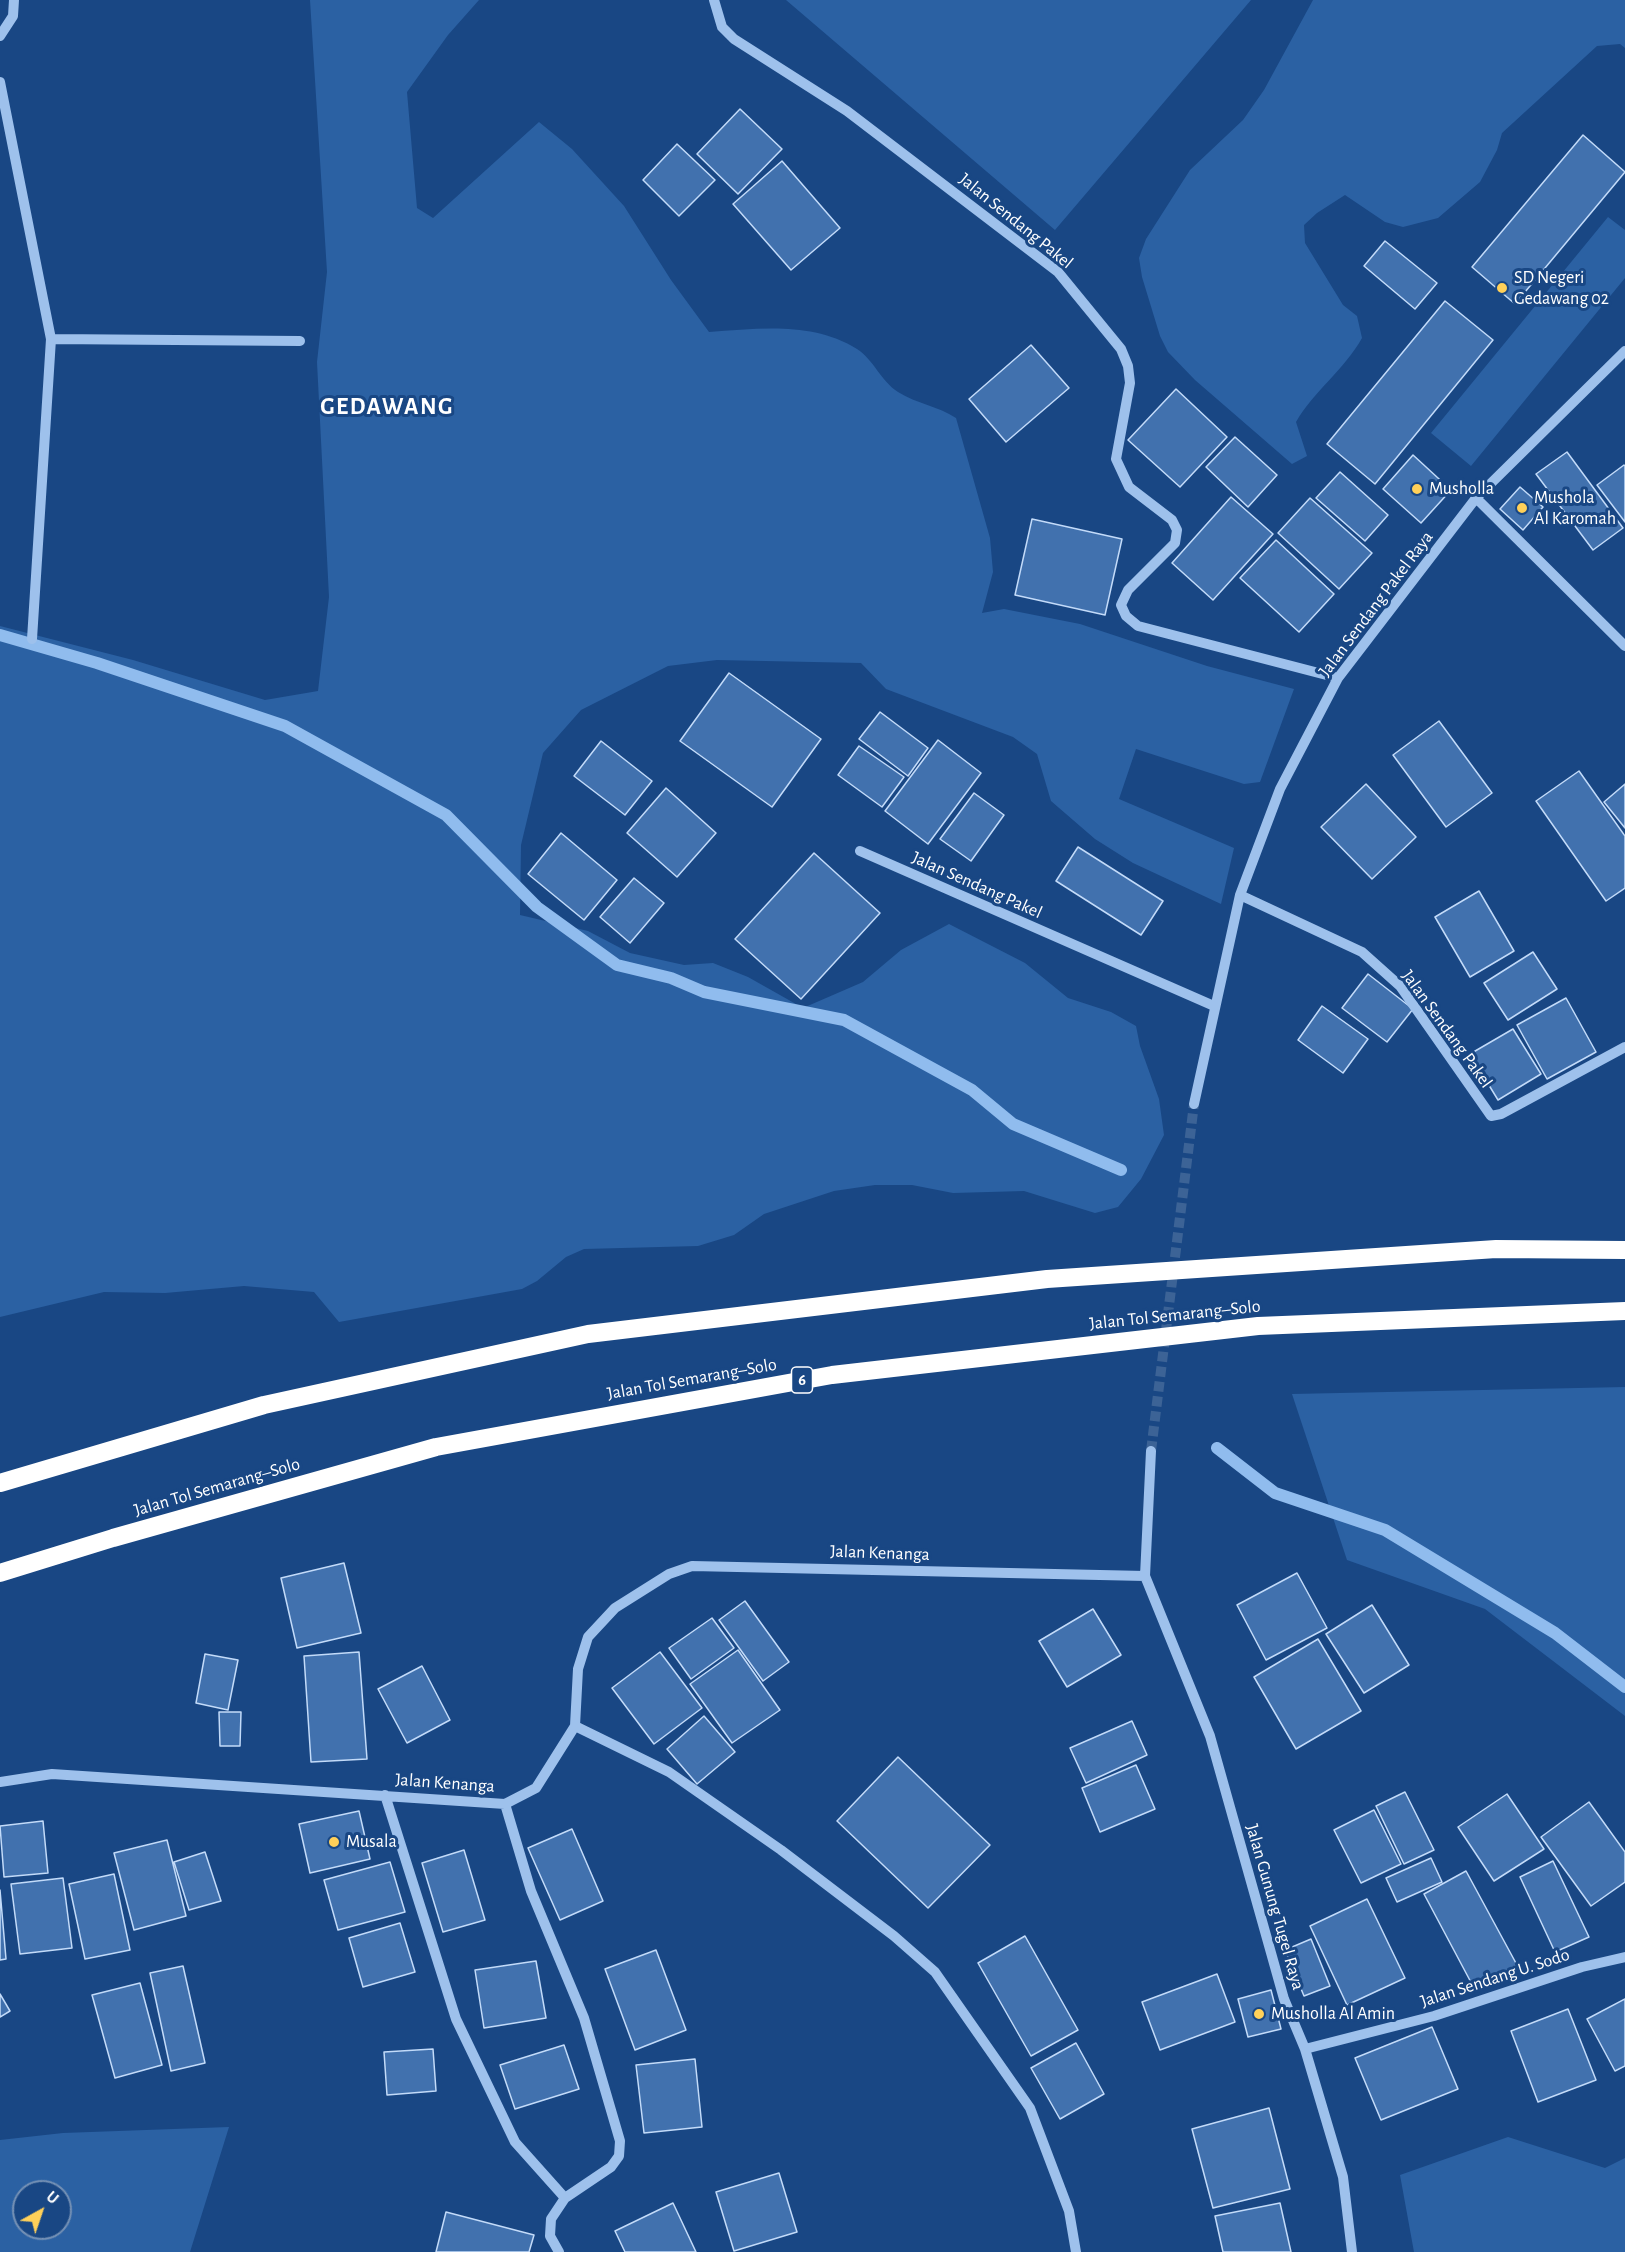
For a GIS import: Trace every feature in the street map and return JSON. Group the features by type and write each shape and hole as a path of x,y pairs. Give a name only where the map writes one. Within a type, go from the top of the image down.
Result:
{"highway":[{"path":"0,1483 264,1405 588,1334 1047,1279 1496,1249 1625,1250"},
{"name":"Jalan Tol Semarang–Solo","path":"0,1573 112,1538 436,1448 832,1375 1258,1326 1625,1311"}],"street":[{"path":"0,36 12,16 14,0"},
{"name":"Jalan Sendang Pakel","path":"714,0 722,27 734,39 847,111 1058,272 1121,349 1128,366 1130,383 1116,459 1129,487 1172,520 1177,530 1175,543 1128,590 1121,605 1126,616 1138,626 1338,678"},
{"path":"0,82 51,339 32,639"},
{"path":"51,339 300,341"},
{"name":"Jalan Sendang Pakel Raya","path":"1194,1104 1239,896 1280,789 1338,678 1476,498 1625,351"},
{"path":"1476,498 1625,646"},
{"name":"Jalan Sendang Pakel","path":"860,851 1214,1006"},
{"name":"Jalan Sendang Pakel","path":"1239,896 1362,951 1400,986 1491,1116 1502,1114 1625,1047"},
{"path":"1145,1576 1151,1451"},
{"name":"Jalan Kenanga","path":"0,1782 52,1774 505,1804 536,1788 575,1726 579,1669 588,1637 615,1608 669,1574 692,1566 1145,1576"},
{"name":"Jalan Gunung Tugel Raya","path":"1145,1576 1210,1736 1284,1999 1305,2049 1343,2177 1352,2252"},
{"path":"575,1726 669,1772 781,1850 894,1936 935,1972 1030,2108 1070,2211 1076,2252"},
{"path":"385,1795 456,2019 514,2142 566,2198"},
{"path":"505,1804 531,1891 584,2018 620,2141 619,2156 611,2167 566,2198 551,2219 550,2236 559,2252"},
{"name":"Jalan Sendang U. Sodo","path":"1305,2049 1434,2016 1582,1967 1625,1957"}],"shaded area":[{"path":"310,0 479,0 448,35 407,92 417,208 433,218 539,122 572,149 624,206 671,280 709,332 784,329 822,334 863,353 898,392 956,418 990,538 993,572 982,613 1004,609 1080,624 1207,666 1294,689 1260,782 1244,784 1136,749 1119,799 1234,848 1221,904 1133,863 1095,839 1051,801 1037,754 1013,737 886,689 861,663 717,660 668,666 581,710 543,753 521,845 520,915 588,931 630,953 684,965 713,963 748,977 803,1008 863,982 901,950 949,924 1025,963 1068,998 1111,1012 1136,1026 1140,1046 1159,1099 1164,1135 1141,1179 1118,1207 1095,1213 1024,1191 953,1193 912,1185 875,1185 834,1191 764,1214 734,1235 698,1246 584,1249 566,1257 537,1281 522,1289 339,1322 314,1292 244,1286 165,1293 104,1292 0,1317 0,626 133,660 265,700 318,691 329,597 317,362 327,272"},
{"path":"786,0 1251,0 1055,230"},
{"path":"1313,0 1625,0 1625,48 1620,44 1597,46 1502,133 1497,150 1480,182 1438,218 1403,227 1385,222 1345,195 1317,213 1304,225 1305,243 1343,305 1357,316 1362,338 1355,350 1311,400 1296,422 1307,456 1292,464 1195,380 1168,352 1160,336 1142,277 1139,258 1146,239 1190,170 1243,120 1264,90"},
{"path":"1608,217 1625,230 1625,278 1471,466 1431,433"},
{"path":"1625,1387 1625,1716 1485,1609 1347,1560 1292,1394"},
{"path":"229,2127 190,2252 0,2252 0,2140 63,2133"},
{"path":"1508,2137 1605,2168 1625,2158 1625,2252 1414,2252 1400,2175"}],"building":[{"path":"740,109 782,149 738,194 697,154"},
{"path":"1583,135 1625,172 1515,304 1472,267"},
{"path":"677,144 715,180 679,216 643,180"},
{"path":"782,161 840,228 791,270 733,204"},
{"path":"1385,241 1437,283 1415,309 1364,266"},
{"path":"1445,301 1493,340 1375,484 1327,444"},
{"path":"1031,345 1069,388 1006,442 969,399"},
{"path":"1176,389 1227,437 1180,487 1128,440"},
{"path":"1235,437 1277,475 1248,507 1206,467"},
{"path":"1567,452 1623,528 1593,550 1536,474"},
{"name":"Musholla","path":"1413,455 1451,490 1421,523 1383,489"},
{"path":"1625,466 1625,522 1597,485"},
{"path":"1340,472 1388,515 1365,541 1316,498"},
{"name":"Mushola Al Karomah","path":"1520,487 1543,507 1523,530 1500,509"},
{"path":"1231,497 1273,534 1213,600 1172,563"},
{"path":"1310,498 1372,553 1339,589 1278,533"},
{"path":"1032,519 1122,539 1105,615 1015,595"},
{"path":"1276,540 1334,594 1299,632 1240,578"},
{"path":"729,673 821,739 772,807 680,741"},
{"path":"880,712 928,748 908,776 859,739"},
{"path":"1439,721 1492,793 1446,827 1393,755"},
{"path":"938,740 981,773 928,844 885,811"},
{"path":"601,741 652,781 625,815 574,776"},
{"path":"859,746 904,777 882,807 838,775"},
{"path":"1579,771 1625,836 1625,888 1606,901 1536,801"},
{"path":"1366,784 1416,837 1372,879 1321,827"},
{"path":"1625,784 1625,828 1604,802"},
{"path":"666,788 716,833 677,877 627,833"},
{"path":"974,793 1004,815 971,861 940,839"},
{"path":"561,833 617,880 584,920 528,874"},
{"path":"1078,847 1163,901 1141,935 1056,881"},
{"path":"814,853 880,913 801,999 735,939"},
{"path":"634,878 664,903 630,943 600,917"},
{"path":"1479,891 1514,951 1470,977 1435,917"},
{"path":"1533,952 1557,989 1508,1020 1484,983"},
{"path":"1368,974 1413,1009 1387,1042 1342,1008"},
{"path":"1566,998 1596,1052 1547,1079 1517,1025"},
{"path":"1322,1006 1368,1039 1343,1073 1298,1040"},
{"path":"1513,1029 1541,1074 1498,1100 1470,1054"},
{"path":"344,1563 361,1633 297,1648 281,1578"},
{"path":"1297,1573 1327,1628 1266,1660 1237,1605"},
{"path":"745,1601 789,1662 763,1681 719,1620"},
{"path":"1372,1605 1409,1665 1364,1693 1326,1634"},
{"path":"1093,1609 1121,1655 1067,1687 1039,1641"},
{"path":"712,1618 734,1648 691,1679 669,1648"},
{"path":"1318,1639 1361,1711 1296,1749 1254,1677"},
{"path":"738,1650 780,1710 732,1743 690,1684"},
{"path":"359,1652 367,1759 311,1762 304,1656"},
{"path":"660,1652 702,1708 654,1744 612,1688"},
{"path":"205,1654 238,1660 228,1710 196,1703"},
{"path":"422,1666 450,1720 407,1743 378,1689"},
{"path":"219,1712 241,1712 240,1746 220,1746"},
{"path":"704,1716 735,1752 697,1784 667,1749"},
{"path":"1132,1721 1147,1755 1086,1783 1070,1748"},
{"path":"898,1757 990,1845 928,1908 837,1821"},
{"path":"1136,1765 1155,1809 1100,1832 1082,1788"},
{"path":"1405,1792 1434,1850 1404,1864 1376,1806"},
{"path":"1507,1794 1544,1849 1494,1881 1458,1827"},
{"path":"1589,1802 1625,1852 1625,1882 1591,1906 1541,1837"},
{"path":"1374,1810 1401,1864 1361,1883 1334,1830"},
{"name":"Musala","path":"359,1811 370,1859 310,1873 299,1824"},
{"path":"43,1821 48,1873 4,1877 0,1826"},
{"path":"572,1829 603,1901 560,1920 528,1848"},
{"path":"167,1840 186,1916 134,1930 114,1853"},
{"path":"464,1850 485,1920 443,1932 422,1863"},
{"path":"205,1852 221,1901 189,1910 174,1862"},
{"path":"1431,1858 1442,1882 1397,1902 1386,1878"},
{"path":"1553,1861 1589,1937 1555,1952 1520,1877"},
{"path":"390,1862 405,1912 338,1930 324,1880"},
{"path":"1466,1871 1517,1965 1474,1988 1424,1894"},
{"path":"114,1874 130,1950 85,1959 69,1884"},
{"path":"63,1878 72,1948 20,1954 11,1884"},
{"path":"0,1890 6,1959 0,1960"},
{"path":"1367,1899 1405,1978 1347,2005 1310,1926"},
{"path":"400,1923 415,1972 363,1987 349,1938"},
{"path":"1025,1936 1078,2030 1031,2056 978,1963"},
{"path":"1311,1939 1330,1986 1304,1996 1285,1950"},
{"path":"656,1950 686,2030 635,2050 605,1969"},
{"path":"536,1961 546,2018 484,2028 475,1970"},
{"path":"183,1966 205,2063 171,2071 150,1973"},
{"path":"1217,1974 1235,2022 1160,2050 1142,2002"},
{"path":"140,1983 162,2065 115,2078 92,1995"},
{"name":"Musholla Al Amin","path":"1271,1990 1281,2029 1248,2037 1238,1999"},
{"path":"0,1994 10,2011 0,2017"},
{"path":"1625,1999 1625,2066 1615,2071 1587,2019"},
{"path":"1568,2009 1596,2080 1538,2102 1511,2031"},
{"path":"1432,2027 1458,2089 1381,2120 1355,2058"},
{"path":"1076,2043 1104,2094 1060,2119 1031,2068"},
{"path":"564,2045 579,2089 515,2109 500,2065"},
{"path":"433,2049 436,2091 387,2095 384,2052"},
{"path":"695,2059 702,2127 644,2133 636,2065"},
{"path":"1269,2108 1290,2189 1213,2208 1192,2129"},
{"path":"779,2173 797,2232 734,2251 716,2192"},
{"path":"673,2203 696,2252 625,2252 615,2231"},
{"path":"1280,2203 1291,2252 1223,2252 1215,2216"},
{"path":"446,2212 534,2235 529,2252 436,2252"}],"waterway":[{"path":"0,635 97,663 285,726 446,815 537,907 617,965 671,978 704,992 844,1020 972,1090 1013,1124 1121,1170"},
{"path":"1217,1448 1275,1493 1385,1530 1555,1633 1625,1687"}],"tunnel":[{"path":"1151,1451 1194,1104"}],"place":[{"name":"SD Negeri Gedawang 02","path":"1502,288"},
{"name":"Musholla","path":"1417,489"},
{"name":"Mushola Al Karomah","path":"1522,508"},
{"name":"Musala","path":"334,1842"},
{"name":"Musholla Al Amin","path":"1259,2014"}],"district":[{"name":"GEDAWANG","path":"387,407"}]}
